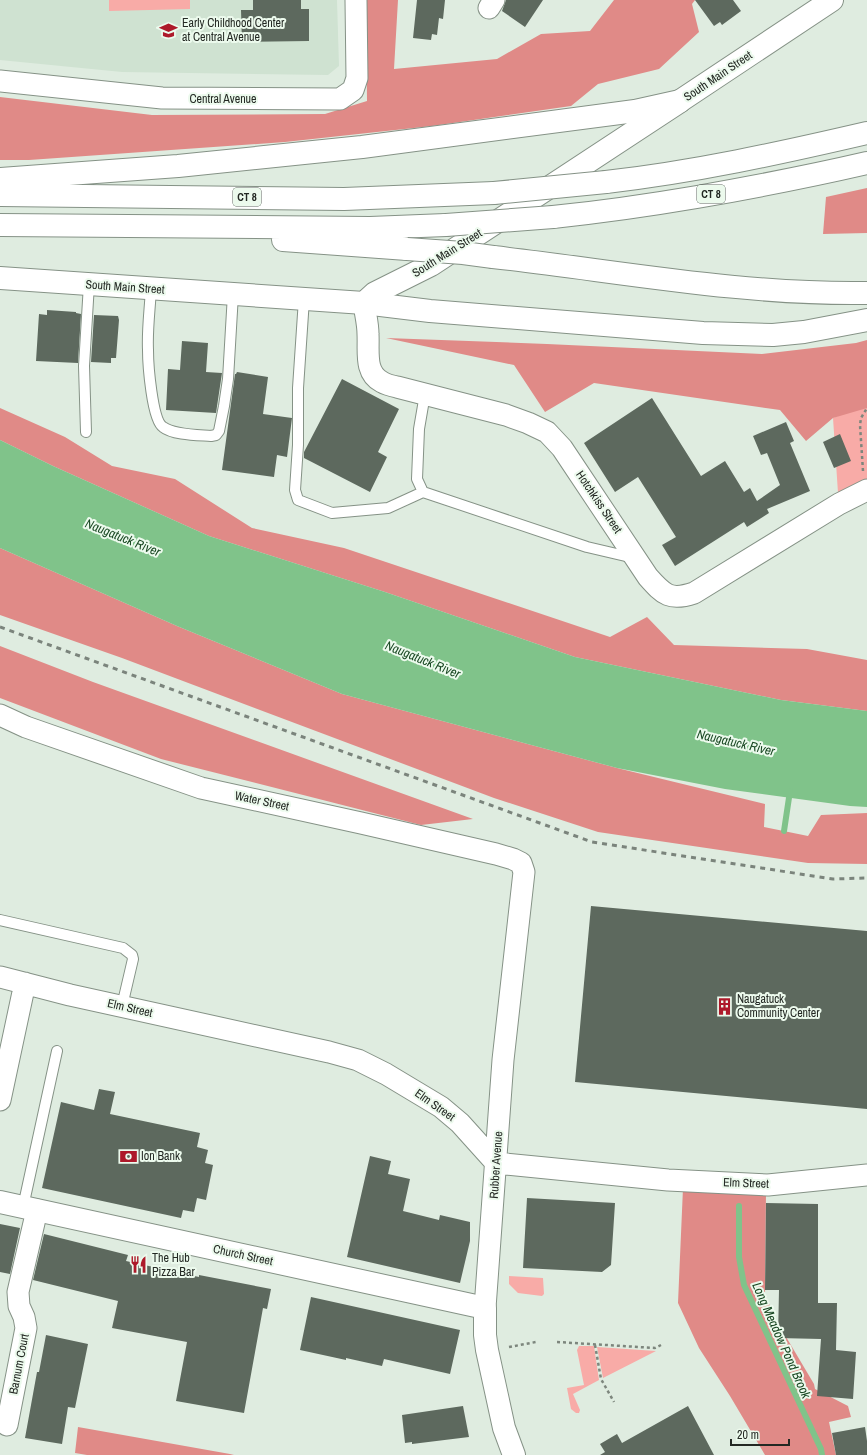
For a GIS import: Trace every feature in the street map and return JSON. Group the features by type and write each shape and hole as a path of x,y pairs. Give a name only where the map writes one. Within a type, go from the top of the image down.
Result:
{"main road":[{"name":"South Main Street","path":"0,278 364,303 376,293 431,265 832,0"},
{"path":"0,179 178,166 362,147 613,115 680,101"},
{"name":"CT 8","path":"0,195 344,199 494,193 646,177 755,158 867,132"},
{"name":"CT 8","path":"0,225 370,228 446,225 553,217 649,205 787,181 867,163"},
{"path":"161,226 295,242 407,249 493,257 749,288 792,292 867,293"},
{"path":"364,303 438,312 740,335 804,332 867,320"},
{"name":"Church Street","path":"0,1202 485,1308"},
{"name":"Rubber Avenue","path":"485,1308 485,1335 487,1350 504,1428 514,1455"}],"street":[{"name":"Central Avenue","path":"8,82 162,98 340,99 353,90 357,78 356,0"},
{"name":"Hotchkiss Street","path":"364,303 368,336 367,353 372,374 382,382 506,415 547,432 562,448 636,559 658,589 668,596 682,597 694,593 839,504 865,482"},
{"name":"Water Street","path":"0,715 26,727 201,788 496,854 521,864 524,872"},
{"name":"Rubber Avenue","path":"485,1308 504,1060 524,872"},
{"name":"Elm Street","path":"0,977 329,1052 358,1060 386,1074 441,1107 460,1123 496,1163 661,1179 768,1185 867,1175"},
{"path":"0,1100 25,983"},
{"name":"Barnum Court","path":"7,1424 26,1328 24,1317 19,1306 18,1292 30,1208"}],"lane":[{"path":"86,432 84,366 89,284"},
{"path":"151,288 148,351 156,417 164,429 174,432 211,436 216,435 219,431 224,406 228,379 233,294"},
{"path":"304,299 298,388 298,445 295,490 298,500 332,513 388,508 423,492 587,547 636,559"},
{"path":"423,492 417,479 419,429 425,394"},
{"path":"0,920 123,948 132,955 133,959 122,1006"},
{"path":"30,1208 57,1051"}],"path":[{"path":"865,482 862,464 860,425 861,418 867,408"},
{"path":"509,1347 536,1342"},
{"path":"557,1342 655,1348 661,1345"},
{"path":"595,1345 601,1379 614,1402"}],"shaded area":[{"name":"Early Childhood Center at Central Avenue","path":"0,0 337,0 339,66 328,75 122,72 0,60"},
{"path":"109,0 190,0 190,9 109,11"},
{"path":"366,0 398,0 394,69 497,59 541,34 590,31 614,0 695,0 692,4 699,32 659,69 598,84 571,106 432,126 285,142 29,160 0,160 0,97 152,115 325,114 367,101"},
{"path":"867,188 867,233 823,234 826,197"},
{"path":"386,338 762,354 856,343 867,340 867,408 833,418 806,441 780,410 594,383 545,412 514,365"},
{"path":"867,404 867,482 838,493 833,418"},
{"path":"0,408 65,437 112,466 175,479 252,528 344,548 610,637 647,617 674,645 807,649 867,660 867,711 781,700 575,657 385,592 209,536 53,466 0,440"},
{"path":"0,548 177,626 342,694 617,768 765,804 764,827 808,836 821,815 867,813 867,864 808,863 598,832 494,798 122,658 0,615"},
{"path":"0,646 93,682 473,819 421,825 161,759 0,698"},
{"path":"683,1188 766,1192 765,1294 776,1320 814,1384 815,1389 848,1406 851,1417 829,1422 836,1455 765,1455 699,1348 678,1303"},
{"path":"509,1276 543,1278 544,1294 542,1296 518,1293 509,1284"},
{"path":"579,1346 594,1346 599,1380 573,1394 580,1410 579,1413 576,1413 571,1409 567,1388 584,1385 577,1350"},
{"path":"597,1347 656,1351 603,1378"},
{"path":"78,1427 234,1455 87,1455 75,1453"}],"water":[{"name":"Naugatuck River","path":"0,440 53,466 209,536 385,592 575,657 781,700 867,711 867,807 725,789 617,768 342,694 177,626 0,548"}],"building":[{"path":"253,0 301,0 301,9 309,9 309,41 242,42 241,10 253,10"},
{"path":"417,0 445,0 443,19 439,18 437,35 432,34 431,40 413,38"},
{"path":"506,0 543,0 525,27 502,11"},
{"path":"695,0 733,0 741,11 722,25 720,22 714,26"},
{"path":"47,310 76,312 81,314 78,363 36,361 39,314 47,315"},
{"path":"94,315 118,316 116,358 111,358 111,363 91,362"},
{"path":"182,341 208,343 206,372 222,373 216,413 166,410 168,369 180,370"},
{"path":"237,372 268,377 263,414 292,418 287,457 277,455 274,477 222,470 235,374"},
{"path":"342,379 399,409 378,452 387,457 370,492 304,458 304,452"},
{"path":"652,398 701,476 725,461 744,492 750,488 757,501 780,485 767,453 761,455 753,436 786,422 794,441 790,443 810,491 767,509 769,513 747,527 744,522 675,566 662,545 676,537 638,477 615,492 584,443"},
{"path":"840,434 851,461 834,468 823,442"},
{"name":"Naugatuck Community Center","path":"591,906 867,931 867,1109 575,1082"},
{"name":"Ion Bank","path":"99,1089 115,1092 110,1114 200,1133 197,1147 208,1150 205,1163 213,1165 206,1200 197,1198 194,1212 183,1210 181,1218 42,1188 61,1102 94,1110"},
{"path":"370,1156 391,1161 388,1174 410,1179 403,1211 439,1220 440,1215 470,1222 470,1241 460,1283 347,1257"},
{"path":"527,1198 615,1203 611,1265 602,1272 523,1268"},
{"path":"766,1203 818,1204 818,1303 837,1303 836,1350 856,1352 853,1399 817,1396 821,1339 778,1338 779,1290 765,1290"},
{"path":"0,1224 20,1228 10,1274 0,1272"},
{"path":"44,1234 128,1255 126,1261 199,1277 199,1275 271,1289 267,1309 263,1308 244,1413 176,1401 187,1342 112,1328 118,1301 33,1280"},
{"path":"311,1297 460,1330 450,1374 384,1359 382,1366 300,1350"},
{"path":"46,1335 88,1344 75,1408 68,1407 62,1444 25,1438 37,1372 39,1372"},
{"path":"463,1406 469,1437 412,1444 412,1442 405,1443 402,1415"},
{"path":"688,1406 714,1455 600,1455 605,1452 600,1444 617,1434 622,1443"},
{"path":"865,1427 867,1455 836,1455 832,1433"}],"waterway":[{"name":"Long Meadow Pond Brook","path":"784,831 790,791"},
{"name":"Long Meadow Pond Brook","path":"739,1206 739,1257 744,1285 821,1449 822,1455"}],"railway":[{"path":"0,627 592,842 833,879 867,878"}],"place":[{"name":"Early Childhood Center at Central Avenue","path":"169,30"},
{"name":"Naugatuck Community Center","path":"724,1006"},
{"name":"Ion Bank","path":"128,1156"},
{"name":"The Hub Pizza Bar","path":"139,1265"}]}
